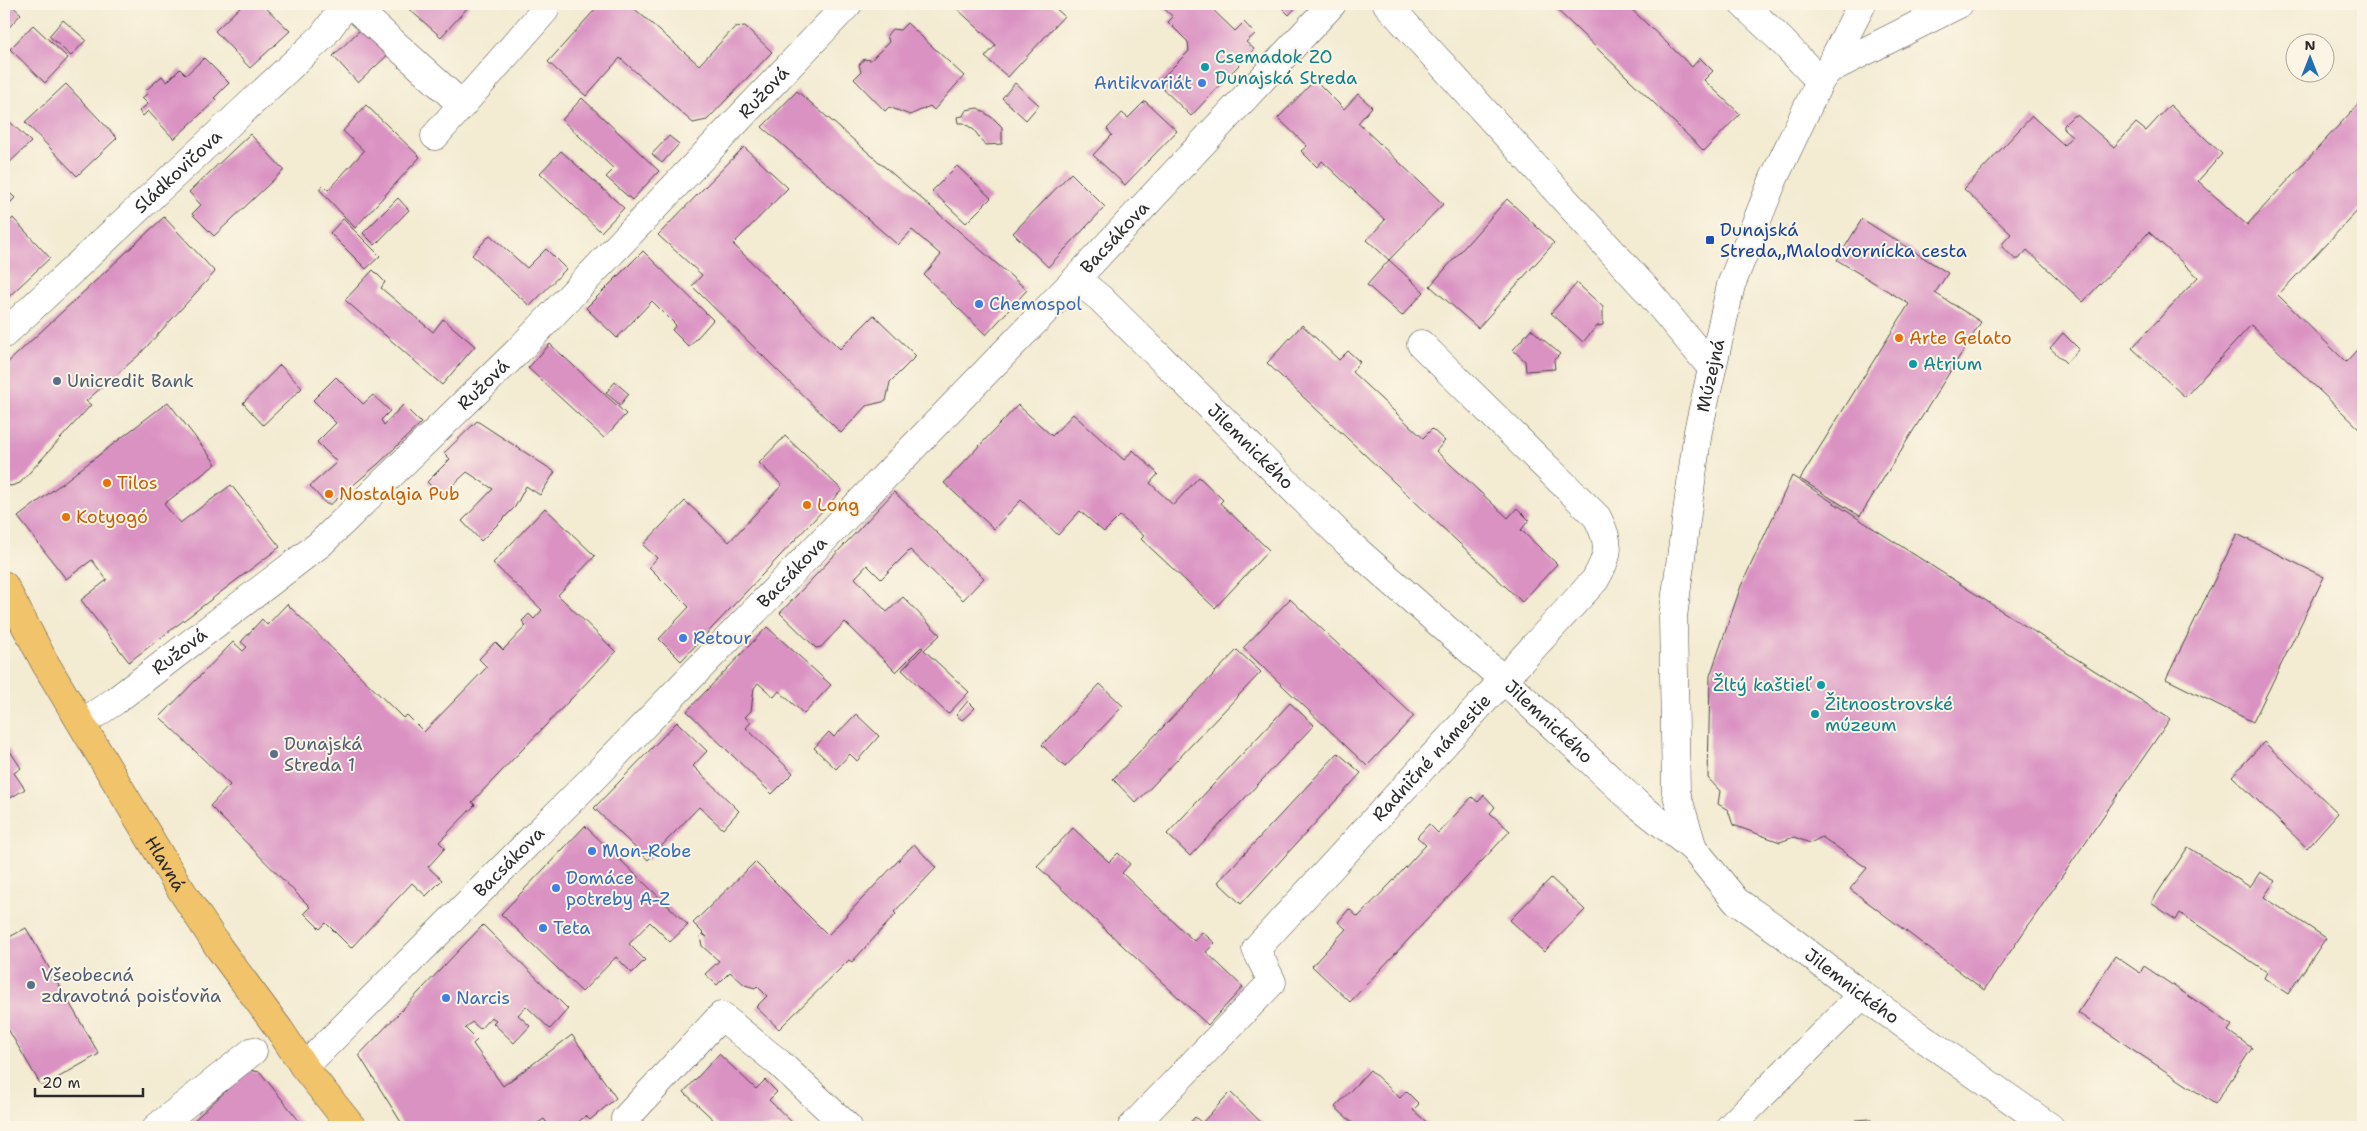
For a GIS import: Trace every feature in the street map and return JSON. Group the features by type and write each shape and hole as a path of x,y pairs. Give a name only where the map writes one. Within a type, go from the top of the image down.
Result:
{"main road":[{"name":"Hlavná","path":"4,585 45,663 176,882 219,948 279,1029 304,1067 352,1127"}],"street":[{"name":"Sládkovičova","path":"4,334 323,36 346,4"},
{"path":"351,4 462,105"},
{"name":"Ružová","path":"82,723 115,701 320,544 518,351 848,4"},
{"name":"Bacsákova","path":"304,1067 596,775 1076,279 1332,4"},
{"path":"1386,4 1646,289 1711,367"},
{"path":"1743,4 1780,39 1824,76 1959,4"},
{"name":"Múzejná","path":"1693,848 1676,792 1673,617 1685,517 1711,367 1731,285 1774,178 1862,4"},
{"path":"435,136 545,10"},
{"name":"Jilemnického","path":"1076,279 1100,298 1347,542 1504,680 1637,804 1693,848 1736,901 1778,930 1862,996 2050,1127"},
{"name":"Radničné námestie","path":"1132,1127 1272,982 1256,949 1595,580 1607,552 1606,535 1597,517 1421,344"},
{"path":"1730,1127 1862,996"},
{"path":"627,1127 625,1119 722,1016 779,1063 848,1127"},
{"path":"156,1127 253,1051"}],"building":[{"path":"4,4 10,4 21,14 4,33"},
{"path":"243,4 262,4 290,31 250,68 215,31"},
{"path":"403,4 471,4 441,37"},
{"path":"600,4 629,4 699,65 735,27 745,26 772,52 707,120 693,123 620,58 586,96 548,62"},
{"path":"952,4 1051,4 1064,16 1008,77 985,57 996,45"},
{"name":"Csemadok ZO Dunajská Streda","path":"1159,4 1207,4 1235,31 1244,22 1255,34 1246,42 1254,49 1191,116 1157,83 1189,51 1188,42 1168,22 1173,17"},
{"path":"1278,4 1299,4 1289,15"},
{"path":"1551,4 1626,4 1692,67 1700,58 1713,71 1704,80 1740,114 1704,151"},
{"path":"63,20 86,40 71,56 49,36"},
{"path":"907,23 964,76 934,110 930,106 910,115 889,107 885,111 854,79 861,72 859,65 864,59 871,60 889,42 887,35 892,29 900,30"},
{"path":"33,25 68,58 45,83 10,49"},
{"path":"360,30 392,51 358,83 333,56"},
{"path":"204,58 229,83 214,98 216,100 174,139 148,111 143,116 139,111 148,104 142,98 147,94 145,91 162,76 167,82 180,69 186,75"},
{"path":"1315,80 1344,109 1358,94 1372,107 1358,123 1443,204 1389,260 1367,240 1385,220 1322,161 1317,167 1301,151 1307,146 1278,118"},
{"path":"1015,83 1039,105 1026,120 1002,98"},
{"path":"66,84 117,138 77,176 25,122"},
{"path":"797,91 1027,290 986,335 924,275 941,255 912,230 898,245 762,127"},
{"path":"582,98 659,171 632,200 606,177 614,169 562,120"},
{"path":"2363,99 2363,205 2278,295 2346,362 2363,343 2363,432 2251,325 2185,397 2132,348 2198,277 2149,232 2083,302 2027,250 2019,259 2015,259 2002,247 2011,234 1964,189 2032,116 2064,145 2072,136 2064,129 2064,125 2073,116 2077,115 2114,147 2136,123 2146,131 2170,105 2222,154 2198,181 2247,225"},
{"path":"1145,101 1177,131 1125,185 1093,155 1112,135 1107,129 1122,113 1128,118"},
{"path":"366,105 420,157 355,228 319,189 323,185 328,190 364,151 343,131"},
{"path":"978,108 1002,127 1002,144 985,145 974,130 964,123 958,123 957,117 963,116 966,110"},
{"path":"4,116 31,142 4,168"},
{"path":"250,134 284,170 214,236 192,214 201,205 189,192"},
{"path":"669,136 679,144 662,163 652,154"},
{"path":"744,147 788,188 733,244 840,349 874,315 916,356 890,382 886,401 866,406 841,433 692,286 702,275 658,235"},
{"path":"561,151 624,208 601,232 540,173"},
{"path":"957,166 991,198 966,223 932,191"},
{"path":"1071,173 1105,207 1048,267 1013,233"},
{"path":"4,187 15,198 4,209"},
{"path":"398,198 409,210 375,245 363,233"},
{"path":"1507,199 1554,243 1478,328 1430,286"},
{"path":"164,217 215,272 139,355 86,401 91,405 20,483 11,486 7,485 4,482 4,366"},
{"path":"13,218 50,258 4,301 4,226"},
{"path":"343,219 380,256 366,269 330,233"},
{"name":"Atrium","path":"1862,219 1948,273 1935,293 1981,322 1860,516 1800,479 1909,304 1837,260"},
{"path":"490,235 527,268 546,249 566,269 530,306 472,255"},
{"path":"643,251 713,320 689,347 672,330 676,325 652,301 617,338 586,308"},
{"path":"1389,260 1424,292 1402,316 1367,285"},
{"path":"373,270 385,282 381,288 433,332 443,319 475,346 442,385 345,300"},
{"path":"1577,283 1603,307 1603,325 1597,326 1583,342 1551,313"},
{"path":"1302,325 1339,360 1348,351 1360,362 1352,372 1423,438 1432,429 1445,441 1436,451 1508,518 1517,508 1529,520 1521,530 1557,564 1522,602 1267,363"},
{"path":"1531,329 1560,354 1554,360 1555,369 1526,371 1525,361 1513,350"},
{"path":"2063,333 2079,349 2066,363 2050,348"},
{"path":"550,344 626,414 604,438 528,368"},
{"path":"280,365 302,388 263,425 243,403"},
{"path":"336,377 363,404 373,395 390,411 381,420 384,425 403,405 421,423 378,464 331,504 326,504 310,486 337,462 317,442 336,423 313,400"},
{"path":"615,382 629,394 620,405 606,393"},
{"path":"168,402 216,464 164,504 180,523 231,485 280,547 129,662 81,600 107,580 92,560 66,579 18,517"},
{"path":"1018,405 1052,436 1073,414 1124,460 1133,450 1158,474 1150,483 1173,505 1199,477 1223,500 1220,503 1269,550 1215,608 1141,539 1144,536 1120,516 1104,532 1080,511 1058,535 1021,500 994,529 944,483"},
{"path":"477,421 555,472 540,495 526,486 515,507 481,541 462,521 493,489 467,472 441,496 427,482 450,459 444,453"},
{"path":"785,436 842,490 681,661 659,639 689,607 649,567 657,558 643,545 685,501 729,542 782,485 759,463"},
{"path":"1792,476 2170,719 1984,990 1850,889 1867,868 1822,837 1810,843 1794,837 1780,842 1733,825 1728,810 1718,804 1720,791 1708,778 1710,676 1741,586"},
{"path":"894,492 984,578 963,600 910,550 881,579 867,565 855,578 887,612 903,597 940,635 924,650 969,692 948,714 902,670 923,648 921,647 896,672 845,622 821,647 816,648 780,613"},
{"path":"545,508 595,556 558,595 616,652 472,802 475,805 439,842 445,848 428,867 442,880 426,896 412,883 351,948 326,923 320,929 304,913 310,907 210,806 230,785 160,717 233,642 243,651 247,647 241,642 262,619 267,625 287,604 403,718 407,715 424,732 487,667 479,659 495,642 503,650 526,626 522,621 529,614 534,619 542,610 493,563"},
{"path":"2237,534 2324,577 2253,722 2166,679"},
{"path":"1290,599 1414,716 1367,766 1243,648"},
{"path":"767,627 831,685 804,714 779,691 774,697 758,683 754,688 751,711 745,717 751,722 746,728 793,773 772,794 687,711"},
{"path":"1237,650 1261,672 1136,803 1113,779"},
{"path":"1100,684 1123,706 1065,767 1042,745"},
{"path":"968,701 975,708 962,720 956,715"},
{"path":"1290,703 1314,725 1190,856 1167,834"},
{"path":"856,714 879,736 857,761 850,754 836,769 814,748 829,732 834,737"},
{"path":"677,722 707,751 693,766 739,811 723,829 699,807 648,860 594,808"},
{"path":"2264,742 2338,813 2307,848 2232,776"},
{"path":"8,748 21,768 14,773 25,789 4,802 4,751"},
{"path":"1338,753 1361,773 1241,904 1218,882"},
{"path":"1484,795 1495,807 1490,813 1510,831 1350,1002 1312,966 1346,929 1338,922 1349,909 1358,917 1392,882 1426,845 1417,837 1429,824 1438,833 1472,797 1478,802"},
{"path":"585,826 688,925 670,942 650,922 629,944 645,960 632,973 616,957 582,992 501,914"},
{"path":"1073,828 1109,862 1118,853 1130,864 1122,873 1194,941 1202,932 1215,943 1206,952 1243,987 1208,1025 1037,866"},
{"path":"914,844 936,868 894,912 896,914 852,962 849,960 779,1029 756,1007 767,996 757,986 755,988 745,985 730,972 717,985 705,974 719,961 702,946 700,936 702,934 707,937 693,923 755,862 828,935"},
{"path":"2188,847 2250,887 2260,872 2275,881 2264,897 2326,938 2288,994 2264,978 2267,972 2180,913 2176,920 2151,903"},
{"path":"1551,878 1585,910 1544,952 1510,920"},
{"path":"483,925 568,1009 550,1029 526,1006 518,1015 530,1026 514,1043 493,1023 496,1020 491,1017 480,1029 472,1022 465,1028 477,1040 473,1044 503,1086 572,1035 616,1098 590,1120 586,1116 571,1127 550,1127 544,1119 532,1127 404,1127 359,1055"},
{"name":"Všeobecná zdravotná poisťovňa","path":"26,928 99,1054 42,1087 8,1029 4,1032 4,940"},
{"path":"2115,956 2140,973 2144,966 2232,1025 2228,1031 2252,1048 2215,1104 2078,1013"},
{"path":"719,1054 756,1089 765,1080 777,1092 769,1100 797,1127 721,1127 684,1092"},
{"path":"248,1070 260,1072 304,1127 187,1127"},
{"path":"1370,1070 1400,1098 1406,1091 1419,1104 1413,1110 1432,1127 1357,1127 1335,1107"},
{"path":"1230,1092 1266,1127 1186,1127 1195,1117 1202,1123"},
{"path":"1871,1119 1872,1123 1877,1127 1854,1127 1856,1120"}],"place":[{"name":"Csemadok ZO Dunajská Streda","path":"1205,67"},
{"name":"Antikvariát","path":"1202,83"},
{"name":"Dunajská Streda,,Malodvornícka cesta","path":"1710,240"},
{"name":"Chemospol","path":"979,304"},
{"name":"Arte Gelato","path":"1899,338"},
{"name":"Atrium","path":"1913,364"},
{"name":"Unicredit Bank","path":"57,381"},
{"name":"Tilos","path":"107,483"},
{"name":"Nostalgia Pub","path":"329,494"},
{"name":"Long","path":"807,505"},
{"name":"Kotyogó","path":"66,517"},
{"name":"Retour","path":"683,638"},
{"name":"Žltý kaštieľ","path":"1821,685"},
{"name":"Žitnoostrovské múzeum","path":"1815,714"},
{"name":"Dunajská Streda 1","path":"274,754"},
{"name":"Mon-Robe","path":"592,851"},
{"name":"Domáce potreby A-Z","path":"556,888"},
{"name":"Teta","path":"543,928"},
{"name":"Všeobecná zdravotná poisťovňa","path":"31,985"},
{"name":"Narcis","path":"446,998"}]}
